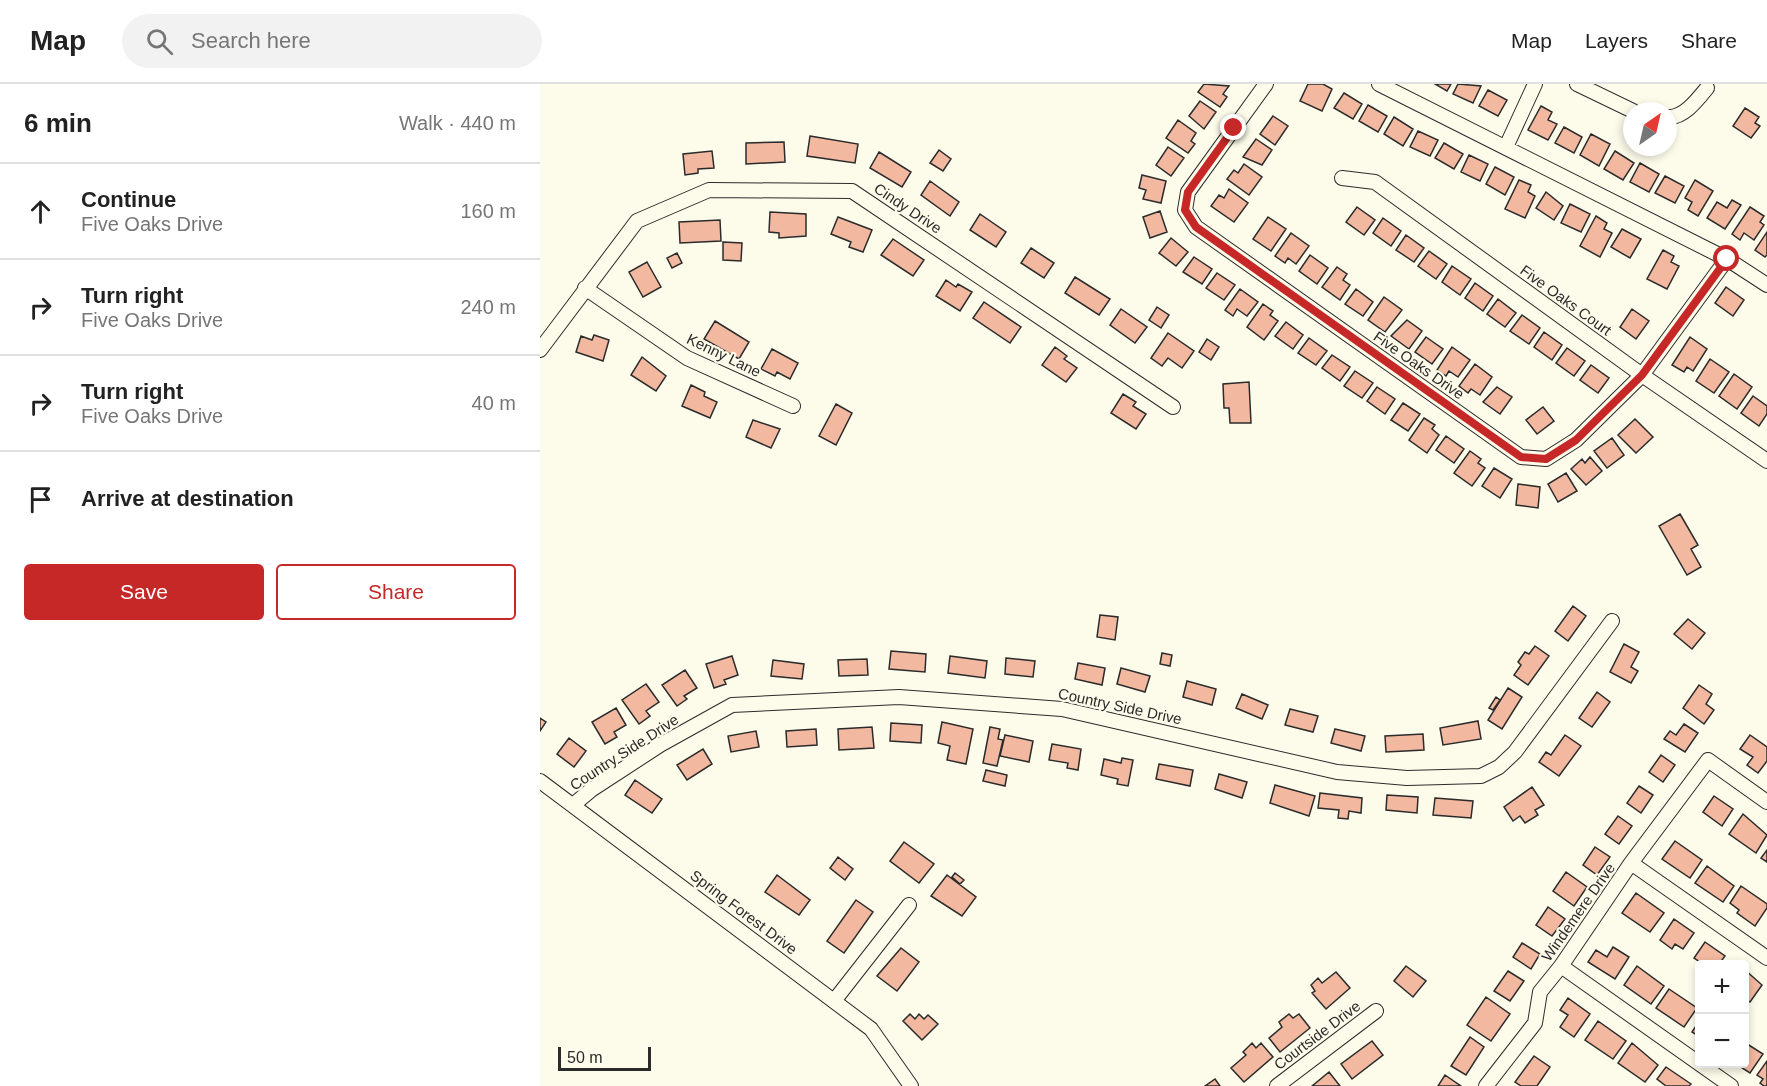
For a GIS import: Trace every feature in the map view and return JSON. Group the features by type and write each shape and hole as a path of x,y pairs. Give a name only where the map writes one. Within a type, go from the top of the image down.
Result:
{"street":[{"name":"Five Oaks Drive","path":"1266,84 1188,192 1185,210 1196,227 1521,457 1546,459 1576,440 1642,375 1727,259"},
{"path":"1379,84 1727,259 1767,285"},
{"path":"1506,147 1535,84"},
{"path":"1577,84 1623,106"},
{"path":"1677,115 1693,105 1707,88"},
{"name":"Five Oaks Court","path":"1342,178 1375,182 1642,375 1767,461"},
{"name":"Cindy Drive","path":"540,350 637,221 709,190 852,191 1173,407"},
{"name":"Kenny Lane","path":"585,288 687,358 793,406"},
{"name":"Country Side Drive","path":"573,805 591,790 660,745 732,705 899,697 1062,709 1337,772 1407,778 1481,776 1499,767 1515,752 1612,621"},
{"name":"Windemere Drive","path":"1487,1085 1535,1023 1540,992 1561,966 1631,863 1708,760 1767,802"},
{"name":"Spring Forest Drive","path":"540,781 871,1029 911,1086"},
{"path":"1631,863 1767,958"},
{"path":"834,1001 909,905"},
{"path":"1561,966 1731,1086"},
{"name":"Courtside Drive","path":"1277,1086 1376,1011"}],"building":[{"path":"1204,84 1229,86 1223,94 1227,97 1220,107 1198,92"},
{"path":"1308,84 1323,84 1332,89 1322,111 1300,101"},
{"path":"1435,84 1451,84 1447,91"},
{"path":"1458,84 1481,86 1473,103 1453,94"},
{"path":"1488,90 1507,100 1498,116 1479,106"},
{"path":"1344,93 1362,104 1353,119 1334,108"},
{"path":"1200,101 1216,112 1204,129 1189,116"},
{"path":"1368,105 1387,116 1378,132 1359,121"},
{"path":"1541,106 1552,112 1548,120 1557,124 1548,140 1528,130"},
{"path":"1745,108 1759,117 1755,123 1760,126 1751,138 1733,126"},
{"path":"1273,116 1288,126 1275,145 1260,134"},
{"path":"1394,117 1413,129 1403,146 1384,134"},
{"path":"1178,120 1196,133 1191,141 1195,144 1188,153 1166,138"},
{"path":"1564,127 1582,137 1574,153 1555,143"},
{"path":"1418,131 1438,140 1430,156 1410,147"},
{"path":"1591,134 1610,144 1599,166 1580,155"},
{"path":"810,136 858,144 855,163 807,156"},
{"path":"1256,139 1272,150 1262,165 1243,157"},
{"path":"784,142 785,162 746,164 746,143"},
{"path":"1444,143 1463,154 1454,169 1435,158"},
{"path":"1168,147 1184,158 1171,176 1156,165"},
{"path":"939,150 951,159 943,171 930,163"},
{"path":"712,151 714,168 698,169 698,173 685,175 683,154"},
{"path":"1615,151 1634,163 1623,180 1604,169"},
{"path":"879,152 911,172 902,187 870,168"},
{"path":"1469,155 1488,164 1480,181 1461,172"},
{"path":"1640,163 1659,174 1649,192 1630,182"},
{"path":"1244,164 1262,177 1249,195 1227,179 1234,170 1238,173"},
{"path":"1495,167 1514,177 1505,195 1486,184"},
{"path":"1142,175 1166,181 1161,203 1143,199 1146,190 1139,188"},
{"path":"1665,176 1684,186 1675,203 1655,193"},
{"path":"1519,180 1531,185 1528,192 1535,196 1525,218 1505,209"},
{"path":"1695,180 1713,191 1698,216 1688,210 1692,202 1685,198"},
{"path":"930,181 959,202 950,216 921,195"},
{"path":"1229,189 1248,203 1234,222 1211,206 1219,195 1224,198"},
{"path":"1546,192 1563,206 1554,220 1536,208"},
{"path":"1732,200 1741,205 1725,229 1707,218 1717,202 1727,208"},
{"path":"1570,204 1590,214 1581,232 1561,223"},
{"path":"1357,207 1375,220 1364,235 1346,222"},
{"path":"1750,207 1764,216 1760,222 1764,225 1754,240 1744,233 1740,240 1732,234"},
{"path":"1160,211 1167,232 1150,238 1143,217"},
{"path":"770,212 806,214 806,236 779,238 779,233 769,232"},
{"path":"980,214 1006,232 996,247 970,230"},
{"path":"1596,216 1607,223 1604,229 1612,233 1600,257 1580,246"},
{"path":"838,217 872,230 863,252 849,247 851,242 831,234"},
{"path":"1268,217 1286,229 1271,251 1253,239"},
{"path":"1383,218 1401,231 1391,246 1373,233"},
{"path":"720,220 721,241 680,243 679,222"},
{"path":"1622,229 1641,239 1630,258 1611,247"},
{"path":"1767,232 1767,255 1765,257 1755,250"},
{"path":"1291,233 1309,246 1296,264 1288,258 1285,263 1275,256"},
{"path":"1406,235 1424,248 1414,262 1396,250"},
{"path":"1171,238 1188,252 1176,266 1159,253"},
{"path":"893,239 924,260 913,276 881,255"},
{"path":"723,242 742,243 741,261 723,260"},
{"path":"1031,248 1054,263 1044,278 1021,263"},
{"path":"1663,250 1674,256 1671,262 1679,266 1667,289 1647,279"},
{"path":"1429,251 1447,264 1436,279 1418,266"},
{"path":"677,253 682,263 672,268 667,258"},
{"path":"1310,255 1328,268 1317,284 1299,271"},
{"path":"1194,257 1212,269 1202,284 1183,272"},
{"path":"647,262 661,287 643,297 629,272"},
{"path":"1452,266 1471,279 1460,295 1442,282"},
{"path":"1337,267 1347,274 1343,280 1350,285 1340,300 1322,287"},
{"path":"1217,273 1235,285 1224,300 1206,288"},
{"path":"1075,277 1110,299 1099,315 1065,293"},
{"path":"946,280 956,287 958,284 972,292 960,311 936,296"},
{"path":"1475,283 1493,296 1483,311 1465,298"},
{"path":"1726,287 1744,300 1733,316 1715,303"},
{"path":"1240,289 1258,302 1247,316 1237,309 1233,316 1225,310"},
{"path":"1356,289 1373,302 1363,316 1345,304"},
{"path":"1384,297 1402,310 1385,332 1368,320"},
{"path":"1498,299 1516,313 1505,327 1487,314"},
{"path":"984,302 1021,327 1010,343 973,318"},
{"path":"1263,304 1273,311 1270,315 1278,321 1264,340 1247,327"},
{"path":"1157,307 1169,315 1161,328 1149,320"},
{"path":"1121,309 1147,327 1135,343 1110,325"},
{"path":"1632,309 1649,321 1636,339 1620,327"},
{"path":"1522,315 1540,328 1529,344 1510,331"},
{"path":"1407,320 1422,331 1409,349 1391,336"},
{"path":"715,321 749,342 739,359 704,339"},
{"path":"1286,322 1303,335 1293,349 1275,336"},
{"path":"1544,332 1562,345 1552,360 1534,347"},
{"path":"1168,333 1194,351 1182,368 1168,358 1162,366 1151,358"},
{"path":"594,335 609,340 603,361 576,352 581,336 592,340"},
{"path":"1426,337 1443,349 1432,364 1415,352"},
{"path":"1690,337 1707,349 1693,371 1687,367 1684,372 1672,365"},
{"path":"1309,338 1327,351 1316,365 1298,353"},
{"path":"1207,339 1219,347 1211,360 1199,352"},
{"path":"1055,347 1067,356 1064,359 1077,368 1066,382 1042,365"},
{"path":"1452,347 1470,360 1458,377 1449,371 1446,376 1437,370"},
{"path":"1567,348 1585,361 1574,376 1556,363"},
{"path":"772,349 798,363 790,379 777,372 775,376 761,369"},
{"path":"1332,355 1350,367 1340,381 1322,368"},
{"path":"642,357 666,376 656,391 631,375"},
{"path":"1710,359 1729,372 1714,393 1696,381"},
{"path":"1475,364 1492,377 1480,395 1471,389 1468,393 1459,386"},
{"path":"1591,365 1609,378 1598,393 1580,380"},
{"path":"1355,371 1373,383 1362,398 1344,386"},
{"path":"1734,374 1752,387 1737,409 1719,396"},
{"path":"1249,382 1251,423 1230,423 1229,408 1224,408 1223,384"},
{"path":"691,385 705,392 704,396 717,402 710,418 682,406"},
{"path":"1377,387 1395,399 1385,414 1367,401"},
{"path":"1497,387 1512,397 1500,414 1483,402"},
{"path":"1123,394 1136,402 1133,406 1146,414 1136,429 1111,413"},
{"path":"1753,396 1767,406 1767,414 1759,426 1741,413"},
{"path":"1403,403 1420,414 1408,431 1391,420"},
{"path":"836,404 852,413 836,445 819,436"},
{"path":"1543,407 1554,421 1537,434 1526,420"},
{"path":"1424,418 1435,425 1432,429 1439,435 1427,453 1409,440"},
{"path":"1635,419 1653,437 1636,453 1618,435"},
{"path":"753,420 780,429 771,448 746,437"},
{"path":"1446,436 1464,449 1454,463 1436,450"},
{"path":"1612,438 1624,455 1607,468 1594,451"},
{"path":"1470,451 1481,459 1478,463 1485,468 1472,486 1454,473"},
{"path":"1590,457 1602,471 1586,485 1571,469 1582,459 1585,463"},
{"path":"1494,468 1512,479 1500,498 1482,486"},
{"path":"1566,473 1577,491 1558,502 1548,484"},
{"path":"1518,484 1540,487 1538,508 1516,505"},
{"path":"1680,514 1698,545 1691,549 1701,567 1687,575 1659,526"},
{"path":"1573,606 1586,616 1568,641 1555,631"},
{"path":"1100,615 1118,617 1115,640 1097,637"},
{"path":"1688,619 1705,633 1692,649 1674,634"},
{"path":"1624,644 1639,652 1631,667 1638,671 1631,683 1610,672"},
{"path":"1535,646 1549,656 1528,685 1514,675 1521,665 1518,662 1525,652 1529,654"},
{"path":"891,651 926,654 925,672 889,669"},
{"path":"1162,653 1172,655 1170,666 1160,664"},
{"path":"732,656 738,675 724,680 726,684 714,688 706,664"},
{"path":"950,656 987,661 985,678 948,673"},
{"path":"1006,658 1035,661 1033,677 1005,674"},
{"path":"867,659 868,675 839,676 838,660"},
{"path":"773,660 804,664 802,679 771,676"},
{"path":"1078,663 1105,668 1102,685 1075,679"},
{"path":"1121,668 1150,676 1145,692 1117,684"},
{"path":"685,670 697,688 684,696 687,699 677,706 662,685"},
{"path":"1187,681 1216,689 1212,705 1183,697"},
{"path":"646,684 659,702 646,711 650,716 639,724 622,700"},
{"path":"1699,685 1712,694 1706,704 1714,710 1704,724 1683,708"},
{"path":"1508,688 1522,697 1502,729 1488,720"},
{"path":"1597,692 1610,702 1592,727 1579,718"},
{"path":"1242,694 1268,705 1262,719 1236,708"},
{"path":"1496,697 1500,700 1493,710 1489,708"},
{"path":"616,708 626,725 614,732 617,737 605,744 592,722"},
{"path":"1290,709 1318,716 1313,732 1285,725"},
{"path":"540,718 546,722 540,731"},
{"path":"1478,721 1481,739 1443,745 1440,728"},
{"path":"942,722 973,729 966,764 947,760 950,746 938,743"},
{"path":"891,723 922,725 921,743 890,741"},
{"path":"1684,724 1698,733 1685,752 1664,739 1670,731 1676,735"},
{"path":"872,727 874,748 839,750 838,729"},
{"path":"990,727 1000,729 998,739 1003,740 997,766 983,763"},
{"path":"816,729 817,745 787,747 786,731"},
{"path":"1335,729 1365,736 1361,751 1331,743"},
{"path":"756,731 759,747 731,752 728,736"},
{"path":"1423,734 1424,750 1386,752 1385,736"},
{"path":"1005,735 1033,741 1029,762 1000,756"},
{"path":"1565,735 1581,746 1559,776 1539,762 1546,752 1551,755"},
{"path":"1750,735 1767,747 1767,761 1758,773 1747,765 1753,757 1740,749"},
{"path":"569,738 586,751 574,767 557,754"},
{"path":"1052,744 1081,749 1078,770 1067,768 1068,763 1049,760"},
{"path":"703,749 712,764 687,780 677,765"},
{"path":"1661,755 1675,765 1663,782 1649,772"},
{"path":"1122,758 1133,760 1128,786 1117,784 1118,779 1101,775 1104,759 1121,763"},
{"path":"1159,764 1193,770 1190,786 1156,779"},
{"path":"986,770 1007,775 1005,786 983,781"},
{"path":"1219,774 1247,782 1242,798 1215,789"},
{"path":"635,780 662,799 652,813 625,795"},
{"path":"1275,785 1315,796 1309,816 1270,803"},
{"path":"1639,786 1653,795 1641,813 1627,803"},
{"path":"1532,787 1544,805 1535,810 1538,815 1525,823 1520,816 1513,821 1504,807"},
{"path":"1320,793 1362,798 1361,813 1349,811 1348,819 1338,818 1339,810 1318,808"},
{"path":"1387,795 1418,797 1417,813 1386,810"},
{"path":"1714,796 1733,809 1722,826 1703,812"},
{"path":"1435,798 1473,801 1471,818 1433,815"},
{"path":"1743,814 1767,835 1756,853 1729,834"},
{"path":"1618,816 1632,826 1619,844 1605,834"},
{"path":"1675,841 1702,860 1690,878 1662,859"},
{"path":"904,842 934,864 919,883 890,861"},
{"path":"1595,847 1610,857 1597,875 1583,865"},
{"path":"1767,850 1767,862 1761,858"},
{"path":"838,857 853,869 845,880 830,868"},
{"path":"1707,866 1734,886 1723,902 1695,883"},
{"path":"1566,872 1587,887 1574,906 1553,891"},
{"path":"955,873 964,880 960,884 952,877"},
{"path":"777,875 810,900 799,915 765,892"},
{"path":"947,875 976,897 962,916 931,896"},
{"path":"1741,886 1767,904 1767,908 1755,926 1737,913 1739,910 1730,903"},
{"path":"1636,893 1664,913 1650,932 1622,913"},
{"path":"856,900 873,912 844,953 827,941"},
{"path":"1548,907 1565,919 1552,936 1536,925"},
{"path":"1674,919 1694,933 1683,949 1675,944 1672,949 1660,940"},
{"path":"1705,942 1725,956 1722,960 1694,958"},
{"path":"1522,943 1540,954 1531,969 1513,957"},
{"path":"1613,947 1629,957 1615,979 1588,962 1596,950 1607,957"},
{"path":"901,948 919,962 897,991 877,976"},
{"path":"1406,966 1426,981 1413,997 1394,981"},
{"path":"1637,966 1664,986 1651,1004 1624,985"},
{"path":"1508,971 1524,981 1510,1001 1494,991"},
{"path":"1336,972 1350,988 1326,1009 1312,993 1315,991 1311,985 1318,978 1322,983"},
{"path":"1749,973 1762,985 1749,1001"},
{"path":"1669,989 1695,1007 1695,1011 1684,1027 1656,1008"},
{"path":"1486,997 1510,1014 1491,1041 1467,1025"},
{"path":"1568,998 1590,1014 1574,1037 1560,1027 1568,1015 1560,1010"},
{"path":"910,1014 915,1019 919,1014 924,1019 928,1015 938,1024 922,1040 903,1021"},
{"path":"1289,1014 1293,1018 1299,1014 1310,1028 1280,1052 1269,1038 1282,1027 1279,1022"},
{"path":"1598,1021 1626,1041 1613,1059 1585,1040"},
{"path":"1470,1037 1484,1047 1466,1075 1451,1066"},
{"path":"1372,1041 1383,1055 1352,1079 1341,1064"},
{"path":"1252,1043 1256,1048 1261,1043 1273,1057 1244,1082 1231,1068 1246,1055 1243,1052"},
{"path":"1632,1043 1658,1065 1645,1082 1618,1063"},
{"path":"1749,1045 1763,1054 1750,1073 1742,1068 1749,1068"},
{"path":"1534,1056 1550,1067 1537,1086 1521,1086 1515,1082"},
{"path":"1767,1061 1767,1086 1764,1086 1760,1083 1763,1079 1757,1075"},
{"path":"1666,1067 1691,1084 1689,1086 1666,1086 1657,1079"},
{"path":"1329,1072 1340,1086 1312,1086"},
{"path":"1445,1075 1461,1086 1438,1086"},
{"path":"1215,1079 1220,1086 1205,1086"}],"route":[{"path":"1234,128 1188,192 1185,210 1196,227 1521,457 1546,459 1576,440 1642,375 1727,259"}]}
